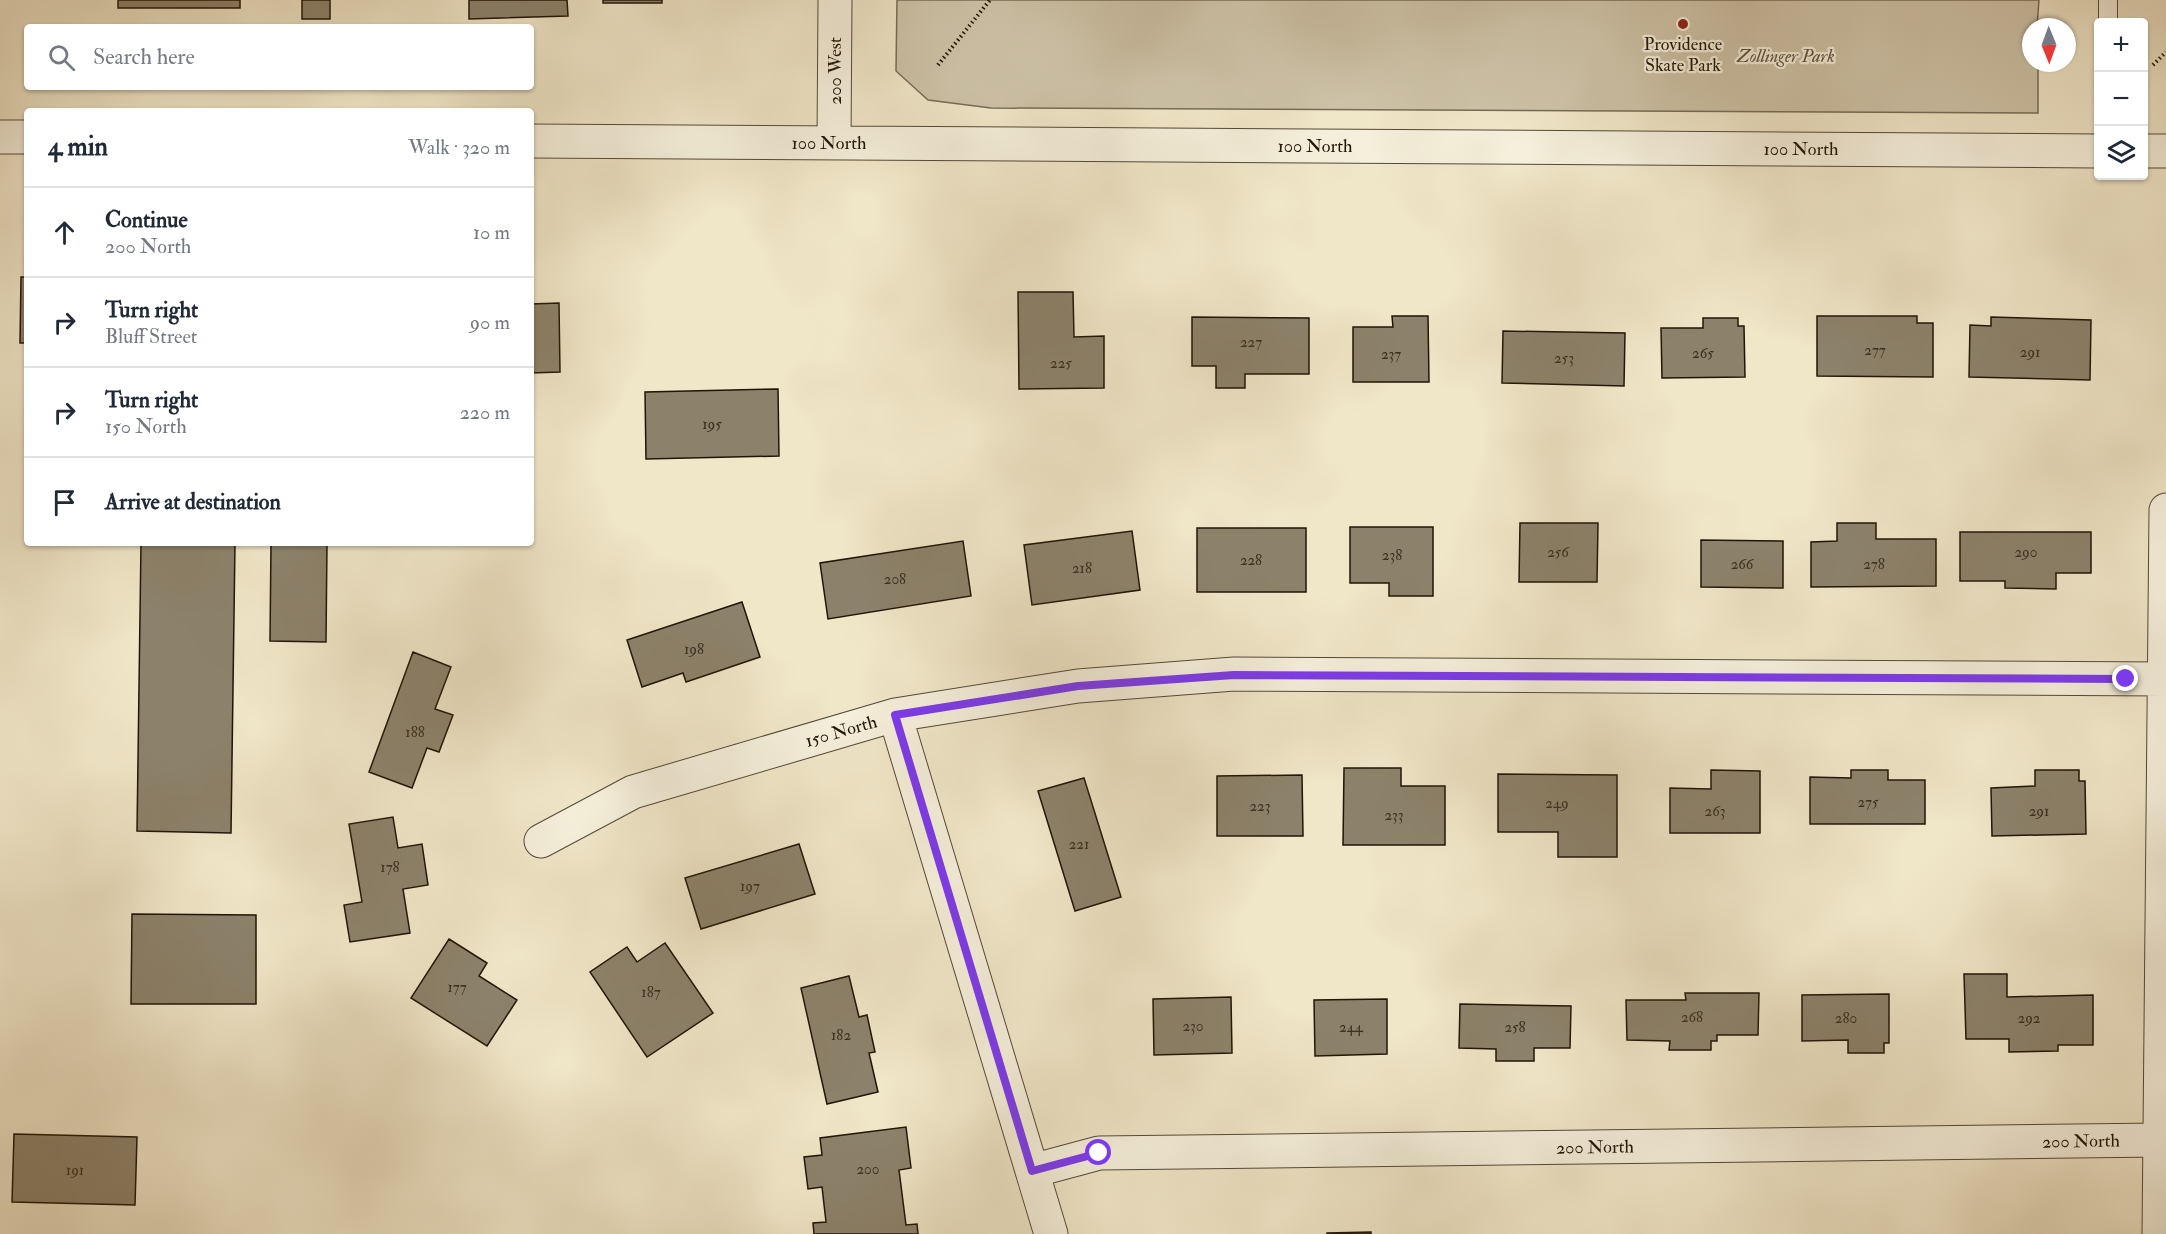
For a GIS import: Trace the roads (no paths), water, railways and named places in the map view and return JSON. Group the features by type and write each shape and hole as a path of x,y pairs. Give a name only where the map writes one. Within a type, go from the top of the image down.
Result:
{"street":[{"name":"200 West","path":"834,143 835,0"},
{"path":"0,137 24,137"},
{"name":"100 North","path":"534,141 2094,151"},
{"path":"2148,151 2166,151"},
{"path":"2159,1234 2166,510"},
{"name":"150 North","path":"541,842 633,792 895,715 1078,686 1234,675 2164,679"},
{"path":"895,715 1051,1234"},
{"name":"200 North","path":"1032,1171 1099,1153 2160,1140"}],"lane":[{"path":"2108,0 2108,18"}],"place":[{"name":"Providence Skate Park","path":"1683,24"}],"park label":[{"name":"Zollinger Park","path":"1786,56"}]}
